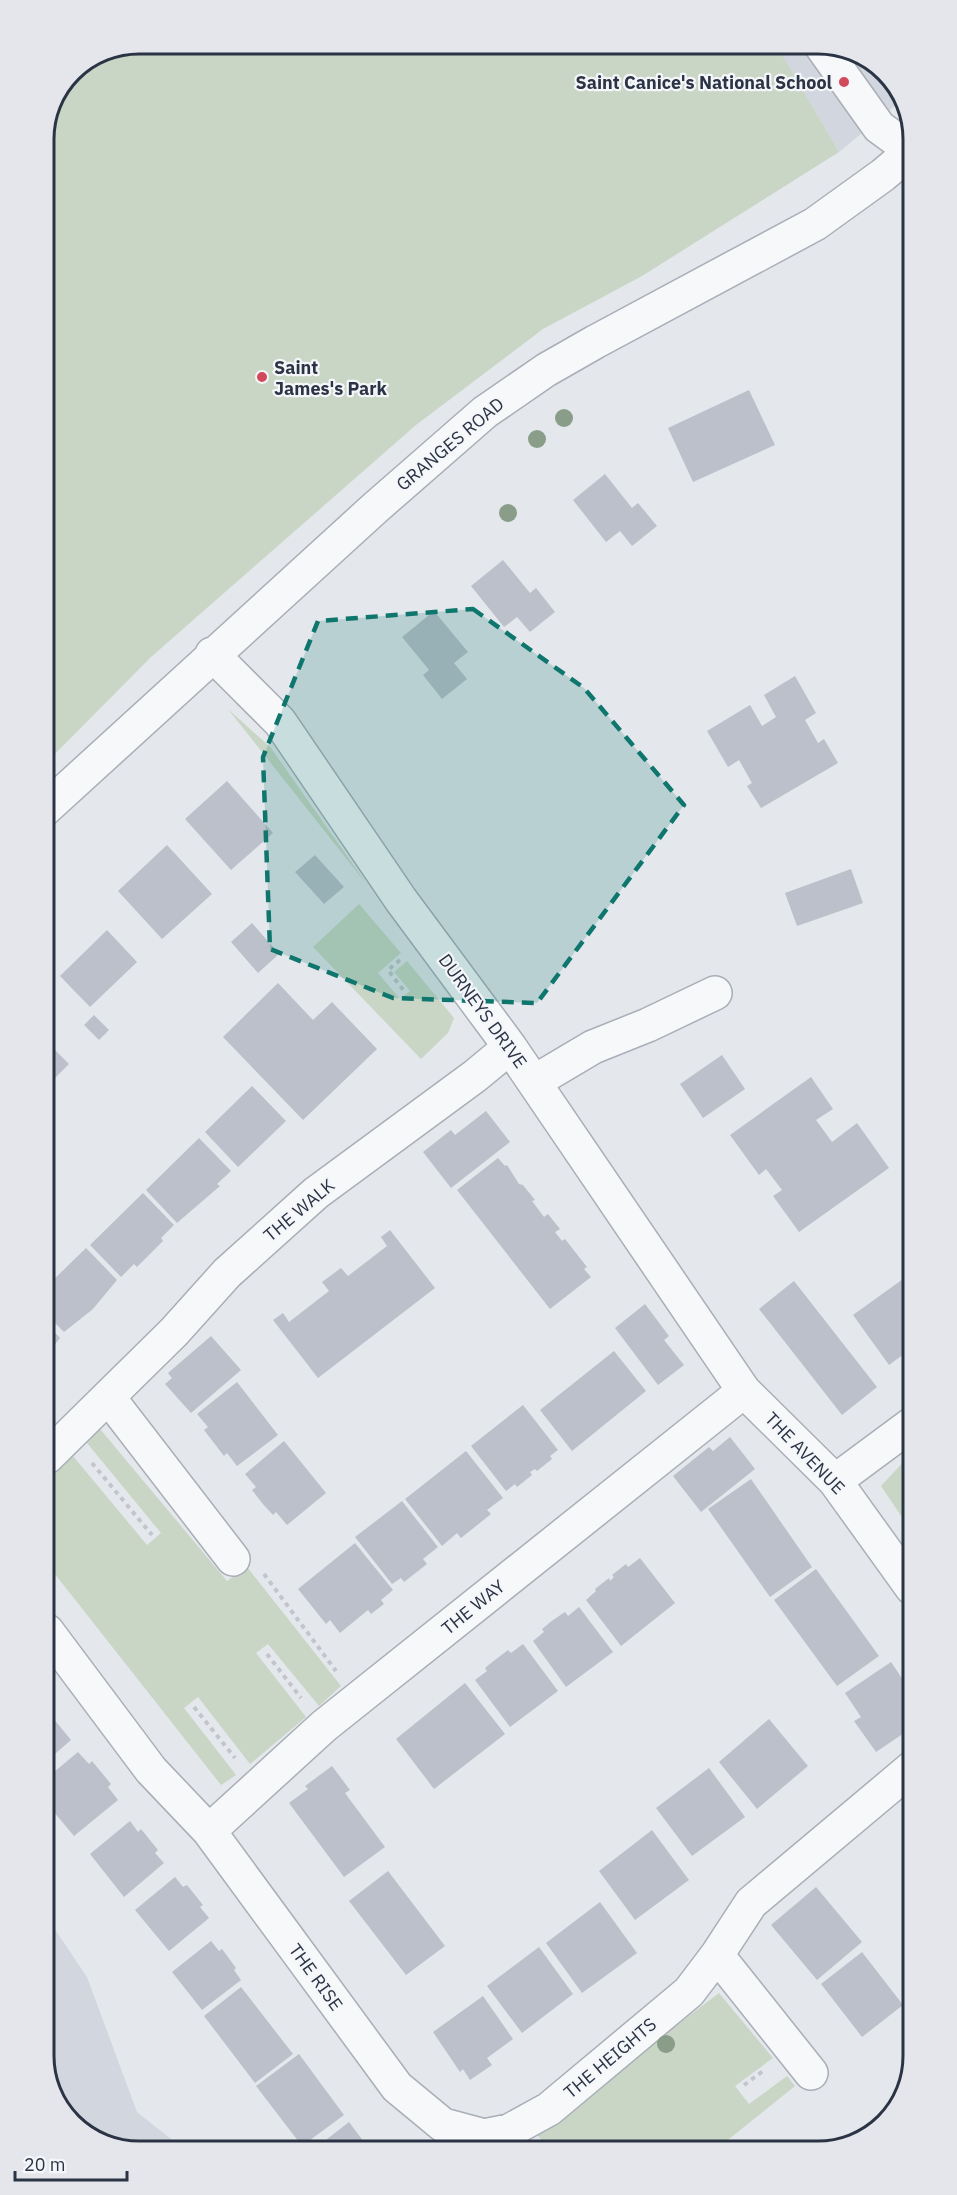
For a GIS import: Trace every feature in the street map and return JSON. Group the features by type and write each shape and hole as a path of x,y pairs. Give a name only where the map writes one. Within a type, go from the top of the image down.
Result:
{"street":[{"path":"828,55 879,127 903,146"},
{"name":"GRANGES ROAD","path":"54,801 212,654 485,412 546,370 585,347 815,224 883,175 903,157"},
{"name":"DURNEYS DRIVE","path":"212,654 280,722 401,900 510,1047 740,1386"},
{"path":"534,1082 593,1047 648,1025 715,993"},
{"name":"THE WALK","path":"58,1446 109,1398 228,1273 316,1193 510,1047"},
{"name":"THE AVENUE","path":"740,1386 835,1481 903,1575"},
{"name":"THE WAY","path":"209,1831 324,1726 740,1386"},
{"path":"109,1398 233,1559"},
{"path":"835,1481 903,1431"},
{"name":"THE RISE","path":"54,1639 151,1770 209,1831 397,2087 443,2125 484,2136 516,2140"},
{"name":"THE HEIGHTS","path":"516,2140 549,2109 688,1992 717,1955 751,1903 903,1775"},
{"path":"717,1955 811,2073"}],"path":[{"path":"58,1446 152,1535"},
{"path":"233,1559 256,1563 332,1666 360,1698"},
{"path":"267,1654 324,1726"},
{"path":"194,1707 258,1787"}],"highlighted area":[{"path":"473,609 584,688 684,805 537,1003 393,998 270,949 263,757 318,621"}],"shaded area":[{"name":"Saint Canice's National School","path":"782,54 824,54 856,63 878,79 894,101 896,105 839,152"},
{"path":"54,1928 87,1977 137,2112 173,2141 133,2141 96,2130 75,2112 63,2094 56,2073 54,2056"}],"green space":[{"name":"Saint James's Park","path":"139,54 782,54 839,152 642,276 543,329 416,425 151,657 54,755 54,133 60,106 79,79 106,60"},
{"path":"228,709 271,748 368,886"},
{"path":"359,904 401,953 378,973 400,999 410,991 394,972 407,961 454,1018 448,1033 421,1059 313,947"},
{"path":"100,1429 227,1581 247,1567 341,1686 319,1706 268,1644 256,1653 306,1717 250,1764 198,1697 184,1708 236,1775 221,1785 54,1573 54,1474 73,1456 147,1545 161,1533 87,1443"},
{"path":"903,1462 903,1519 881,1486"},
{"path":"719,1993 773,2058 735,2086 749,2104 787,2076 795,2086 726,2141 542,2141 536,2133"}],"building":[{"path":"749,390 775,445 693,482 668,428"},
{"path":"605,474 632,508 638,503 657,526 632,546 620,531 606,542 573,500"},
{"path":"503,560 530,593 536,588 555,612 530,632 517,617 504,627 471,586"},
{"path":"434,611 468,652 454,663 467,679 442,699 423,675 429,670 402,637"},
{"path":"795,676 816,713 805,720 818,743 824,739 838,763 761,808 747,786 752,783 739,760 728,767 707,731 750,705 762,726 776,717 764,695"},
{"path":"227,781 273,833 231,870 185,819"},
{"path":"167,845 212,894 162,939 118,891"},
{"path":"315,855 344,887 324,904 295,872"},
{"path":"851,869 863,903 797,926 785,893"},
{"path":"252,923 279,954 258,973 231,942"},
{"path":"107,930 137,962 90,1007 60,976"},
{"path":"278,983 313,1020 332,1002 377,1049 303,1120 223,1037"},
{"path":"94,1015 109,1030 99,1040 84,1025"},
{"path":"54,1049 69,1064 54,1079"},
{"path":"722,1055 745,1089 703,1118 680,1084"},
{"path":"811,1077 833,1109 816,1120 832,1142 857,1123 889,1168 799,1232 773,1196 782,1190 766,1169 759,1175 730,1135"},
{"path":"252,1086 286,1121 238,1167 205,1132"},
{"path":"486,1111 510,1142 451,1188 423,1152 451,1130 455,1135"},
{"path":"199,1138 231,1171 217,1184 220,1186 177,1223 146,1190"},
{"path":"498,1158 505,1166 507,1165 519,1184 523,1185 535,1200 532,1201 544,1217 548,1214 560,1229 555,1232 562,1241 565,1239 587,1267 584,1269 591,1277 550,1309 457,1190"},
{"path":"143,1193 174,1225 161,1238 163,1241 137,1267 134,1264 121,1277 90,1245"},
{"path":"390,1230 435,1288 318,1378 273,1320 283,1313 289,1322 329,1291 322,1282 341,1268 348,1276 387,1246 381,1237"},
{"path":"86,1248 117,1280 93,1309 64,1332 54,1322 54,1279"},
{"path":"903,1279 903,1355 889,1365 853,1315"},
{"path":"794,1281 877,1387 842,1415 759,1309"},
{"path":"645,1304 669,1336 664,1340 684,1365 658,1385 615,1328"},
{"path":"54,1332 60,1338 54,1345"},
{"path":"211,1336 241,1370 191,1413 165,1384 172,1378 168,1373"},
{"path":"614,1351 646,1391 572,1451 540,1410"},
{"path":"237,1382 278,1435 237,1466 227,1453 224,1456 204,1430 208,1427 197,1414"},
{"path":"523,1405 558,1450 550,1456 552,1459 537,1471 535,1469 530,1472 532,1475 517,1487 515,1484 506,1491 471,1446"},
{"path":"730,1437 755,1469 701,1512 673,1476 709,1447 713,1451"},
{"path":"284,1441 326,1493 287,1525 276,1512 273,1515 262,1503 252,1490 256,1487 245,1474"},
{"path":"466,1451 503,1498 487,1510 491,1514 461,1538 457,1533 442,1546 405,1499"},
{"path":"751,1479 812,1567 770,1597 708,1509"},
{"path":"402,1501 438,1547 423,1559 427,1564 404,1582 401,1578 392,1584 355,1537"},
{"path":"355,1543 393,1590 381,1600 384,1604 371,1614 368,1610 340,1633 330,1620 326,1624 298,1589"},
{"path":"640,1558 675,1603 621,1646 586,1600 596,1591 595,1589 609,1578 610,1581 614,1577 612,1575 626,1564 628,1567"},
{"path":"816,1569 879,1656 837,1686 774,1600"},
{"path":"579,1607 613,1652 566,1687 533,1641 553,1620 565,1612 568,1616"},
{"path":"523,1644 558,1691 510,1727 475,1680 487,1671 485,1668 508,1650 511,1653"},
{"path":"891,1662 903,1680 903,1734 876,1752 854,1721 861,1717 845,1693"},
{"path":"465,1683 505,1734 434,1789 396,1739"},
{"path":"54,1719 71,1740 54,1755"},
{"path":"769,1719 808,1766 757,1809 719,1762"},
{"path":"78,1752 89,1764 92,1761 111,1784 108,1787 118,1800 74,1836 54,1812 54,1772"},
{"path":"332,1766 350,1790 345,1793 385,1847 344,1877 289,1803 308,1789 305,1786"},
{"path":"709,1768 745,1817 692,1856 656,1808"},
{"path":"130,1821 138,1832 141,1829 158,1850 155,1853 164,1863 124,1897 90,1854"},
{"path":"652,1830 689,1880 635,1920 599,1871"},
{"path":"388,1871 445,1946 406,1975 349,1901"},
{"path":"175,1877 183,1887 187,1885 203,1905 200,1907 209,1918 169,1951 135,1910"},
{"path":"816,1887 862,1942 817,1980 771,1925"},
{"path":"600,1902 637,1953 582,1993 546,1943"},
{"path":"211,1941 219,1951 222,1949 236,1968 234,1970 241,1980 202,2010 172,1972"},
{"path":"539,1947 573,1994 522,2033 487,1986"},
{"path":"862,1952 903,2005 862,2037 821,1984"},
{"path":"241,1987 293,2054 255,2083 204,2016"},
{"path":"483,1996 513,2039 487,2058 492,2065 470,2080 463,2069 460,2072 433,2032"},
{"path":"299,2054 344,2115 309,2141 298,2141 256,2086"},
{"path":"349,2122 363,2141 325,2141"}],"place":[{"name":"Saint Canice's National School","path":"844,82"},
{"name":"Saint James's Park","path":"262,377"}]}
